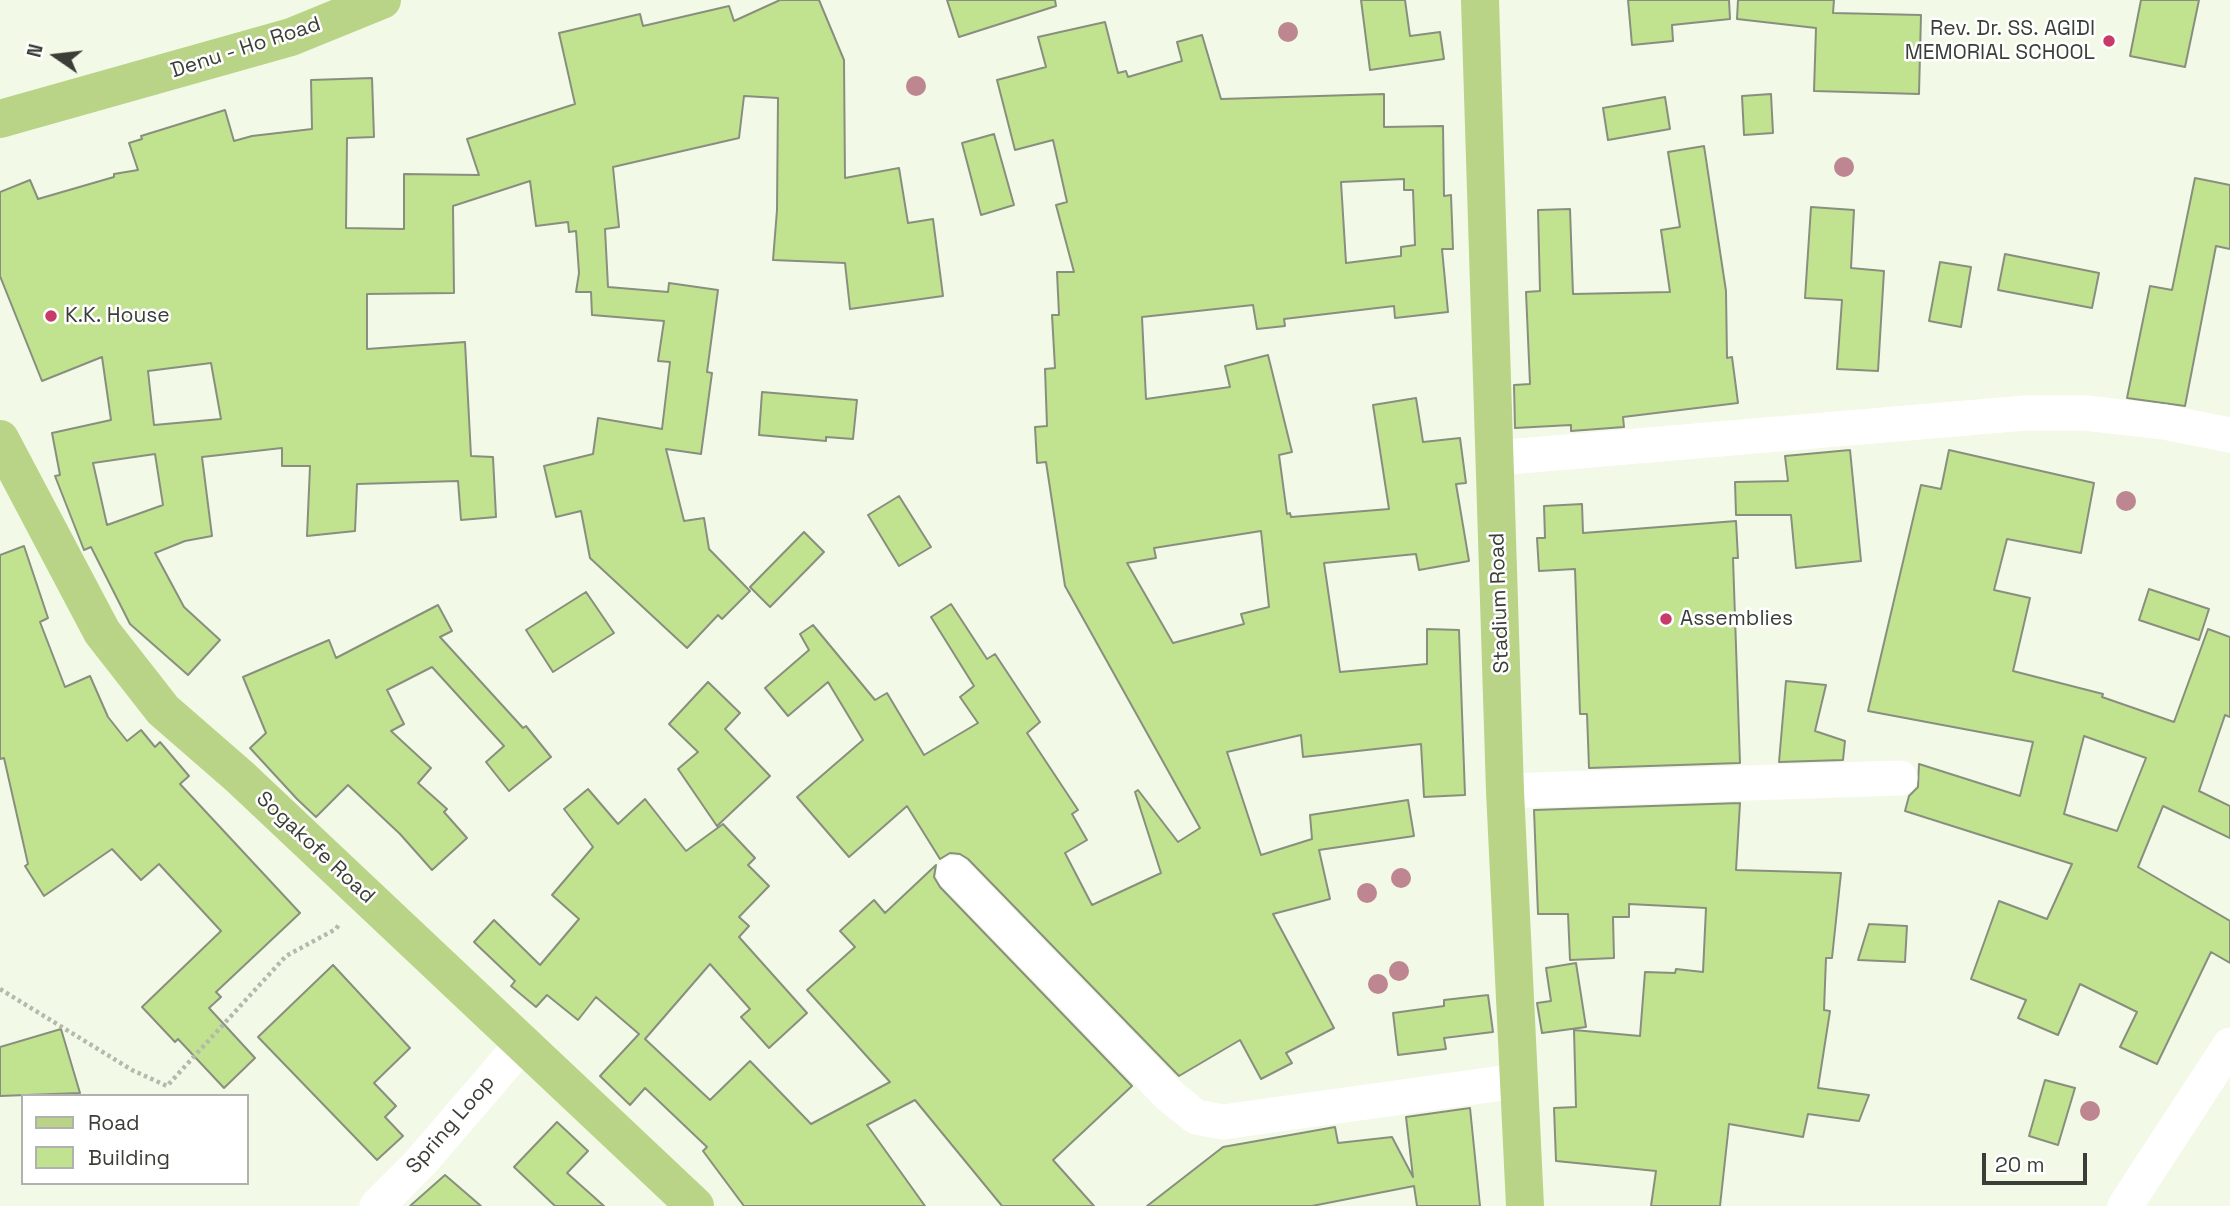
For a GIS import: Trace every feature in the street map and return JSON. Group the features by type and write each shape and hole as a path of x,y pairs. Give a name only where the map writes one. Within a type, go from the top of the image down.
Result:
{"main road":[{"name":"Denu - Ho Road","path":"0,119 291,37 382,0"},
{"name":"Stadium Road","path":"1480,0 1505,791 1525,1206"},
{"name":"Sogakofe Road","path":"0,439 102,632 155,701 695,1206"}],"street":[{"path":"1496,458 2025,413 2085,413 2164,422 2230,435"},
{"path":"1505,791 1900,778"},
{"path":"954,873 1170,1096 1196,1117 1223,1122 1517,1081"},
{"name":"Spring Loop","path":"377,1206 420,1163 523,1043"},
{"path":"2125,1206 2230,1045"}],"path":[{"path":"0,989 132,1070 167,1086 286,956 336,929 363,894"}],"building":[{"path":"780,0 819,0 844,60 845,178 899,168 908,223 933,219 943,296 850,309 845,263 773,260 777,210 778,98 744,96 739,138 613,167 619,227 605,229 608,287 668,292 669,283 718,290 707,372 712,373 701,454 666,449 684,521 704,518 709,549 750,591 722,619 718,615 687,648 590,558 581,511 556,517 544,466 593,454 598,418 662,429 670,362 658,361 664,321 592,315 591,292 576,292 579,273 576,231 569,232 568,222 536,226 530,181 453,206 454,293 367,294 367,349 465,342 471,456 493,457 496,517 461,520 458,481 357,484 355,531 307,536 310,466 282,466 282,448 202,457 212,536 185,541 155,553 184,607 220,640 188,675 130,624 91,547 84,550 55,476 60,475 52,433 111,420 102,357 42,381 0,276 0,192 30,180 38,199 114,177 114,174 138,170 129,143 142,139 141,136 225,110 234,141 252,136 312,129 311,80 372,78 374,137 347,138 346,228 404,229 404,174 479,175 467,139 575,104 559,33 640,14 643,26 729,6 734,21","holes":["211,363 221,419 154,425 148,371","155,454 163,505 107,525 93,463"]},
{"path":"947,0 1055,0 1056,6 959,37"},
{"path":"1361,0 1405,0 1410,36 1440,32 1444,59 1370,70"},
{"path":"1628,0 1729,0 1730,19 1672,25 1673,41 1632,45"},
{"path":"1738,0 1834,0 1833,13 1921,15 1919,94 1814,91 1816,28 1737,19"},
{"path":"2141,0 2199,0 2185,67 2130,56"},
{"path":"1105,22 1118,73 1126,71 1128,77 1182,61 1177,42 1202,35 1221,99 1384,94 1384,127 1443,126 1444,196 1451,195 1453,249 1442,249 1448,312 1395,318 1394,306 1284,319 1285,326 1257,329 1253,305 1142,317 1146,399 1230,387 1225,366 1268,355 1292,452 1279,455 1287,514 1290,513 1291,517 1389,509 1373,405 1416,398 1423,442 1460,438 1466,483 1456,484 1469,561 1419,570 1416,554 1324,563 1340,672 1427,664 1427,629 1459,630 1465,795 1424,797 1421,744 1303,757 1301,735 1227,752 1261,855 1312,839 1310,815 1408,800 1414,836 1319,850 1330,899 1273,914 1334,1028 1286,1053 1292,1063 1261,1079 1240,1040 1179,1076 968,859 960,854 950,853 940,859 907,806 849,857 797,797 863,740 828,682 788,716 765,688 809,650 800,634 813,625 875,700 887,693 924,755 978,723 960,697 974,686 931,617 951,604 987,659 995,654 1040,722 1027,733 1078,810 1072,814 1087,840 1065,853 1092,905 1161,873 1135,792 1138,790 1178,842 1200,828 1065,586 1046,462 1037,463 1035,427 1047,426 1045,369 1055,368 1052,315 1059,315 1057,272 1074,272 1056,205 1067,202 1053,140 1015,150 997,80 1046,67 1038,37","holes":["1404,179 1404,190 1413,190 1415,245 1401,247 1401,256 1346,263 1341,182","1261,531 1269,607 1241,614 1244,624 1173,643 1127,563 1156,558 1154,548"]},
{"path":"1771,94 1773,133 1744,135 1742,96"},
{"path":"1665,97 1670,129 1608,140 1603,108"},
{"path":"994,134 1014,205 981,215 962,143"},
{"path":"1704,146 1726,291 1727,358 1732,357 1738,403 1623,417 1624,427 1571,431 1571,425 1515,428 1514,385 1530,384 1526,292 1540,291 1538,210 1570,209 1573,294 1670,292 1661,230 1680,227 1668,152"},
{"path":"2195,178 2230,185 2230,249 2216,246 2185,406 2127,398 2150,286 2172,290"},
{"path":"1811,207 1854,210 1851,268 1884,271 1878,371 1837,369 1842,300 1805,298"},
{"path":"2005,254 2099,273 2092,308 1998,290"},
{"path":"1940,262 1971,267 1961,327 1929,321"},
{"path":"762,392 857,400 853,439 826,437 826,441 759,435"},
{"path":"1850,450 1861,561 1796,568 1791,515 1736,515 1735,482 1788,481 1785,456"},
{"path":"1949,450 2094,483 2081,553 2007,539 1994,590 2030,598 2013,671 2103,694 2102,697 2174,722 2208,629 2230,637 2230,717 2225,715 2199,791 2230,806 2230,838 2163,806 2138,867 2230,921 2230,963 2211,952 2157,1064 2120,1047 2137,1012 2080,984 2058,1035 2018,1018 2026,1000 1971,979 1999,901 2047,919 2072,864 1905,811 1909,796 1918,787 1919,764 2020,796 2033,742 1868,711 1921,485 1941,489","holes":["2084,736 2146,758 2117,831 2064,814"]},
{"path":"899,496 931,547 899,566 868,515"},
{"path":"1582,504 1583,533 1736,521 1738,558 1733,558 1740,763 1589,768 1587,714 1580,714 1575,569 1539,571 1537,538 1545,538 1544,506"},
{"path":"804,532 824,552 770,607 750,587"},
{"path":"24,546 48,618 40,622 65,687 90,676 108,717 127,741 141,730 155,747 160,742 189,776 180,784 300,913 216,992 221,997 209,1008 255,1058 224,1088 178,1039 175,1042 142,1007 221,931 159,864 141,880 112,849 44,896 25,866 28,864 4,758 0,759 0,555"},
{"path":"2149,589 2209,609 2199,640 2139,620"},
{"path":"586,592 614,633 553,672 526,630"},
{"path":"438,605 452,631 440,637 523,728 526,726 551,757 509,791 486,762 504,746 432,667 387,690 404,724 391,731 431,768 418,783 447,809 444,812 467,838 432,870 400,834 348,785 316,817 297,799 250,748 266,733 243,677 329,640 336,658"},
{"path":"1786,681 1826,685 1815,731 1845,741 1843,760 1779,762"},
{"path":"708,682 740,713 725,729 770,776 717,826 678,769 698,752 669,724"},
{"path":"588,789 618,824 645,799 686,851 723,824 755,858 748,865 769,886 739,917 749,926 739,937 807,1013 769,1048 741,1017 750,1009 710,964 645,1039 710,1100 750,1061 811,1124 890,1082 807,990 855,947 840,931 874,900 885,913 936,865 934,877 940,887 1132,1086 1053,1160 1094,1206 1002,1206 915,1100 867,1125 925,1206 744,1206 703,1151 707,1147 645,1088 630,1105 600,1076 639,1034 596,997 578,1020 547,995 536,1007 511,986 515,981 474,942 494,920 540,965 579,919 552,895 593,847 564,809"},
{"path":"1740,803 1736,870 1841,873 1832,958 1826,958 1824,1010 1830,1011 1818,1088 1869,1095 1859,1121 1808,1114 1803,1137 1729,1124 1720,1206 1651,1206 1656,1171 1556,1161 1554,1108 1576,1107 1574,1030 1640,1036 1645,972 1675,973 1676,969 1703,972 1706,908 1629,904 1629,917 1613,917 1614,958 1570,960 1568,914 1538,914 1534,810"},
{"path":"1869,924 1907,926 1905,962 1858,960"},
{"path":"1576,963 1586,1027 1542,1033 1537,1003 1551,1001 1546,968"},
{"path":"333,965 410,1048 374,1083 396,1106 385,1117 403,1136 377,1160 258,1037"},
{"path":"1488,995 1493,1032 1444,1038 1446,1049 1398,1055 1393,1013 1444,1006 1444,1000"},
{"path":"61,1029 80,1093 0,1096 0,1047"},
{"path":"2045,1080 2075,1088 2058,1145 2029,1136"},
{"path":"1470,1108 1480,1206 1417,1206 1414,1186 1312,1206 1147,1206 1223,1147 1335,1127 1338,1143 1392,1137 1413,1177 1406,1117"},
{"path":"557,1122 588,1151 567,1173 604,1206 555,1206 514,1167"},
{"path":"445,1175 481,1206 410,1206"}],"place":[{"name":"Rev. Dr. SS. AGIDI MEMORIAL SCHOOL","path":"2109,41"},
{"name":"K.K. House","path":"51,316"},
{"name":"Assemblies","path":"1666,619"}]}
